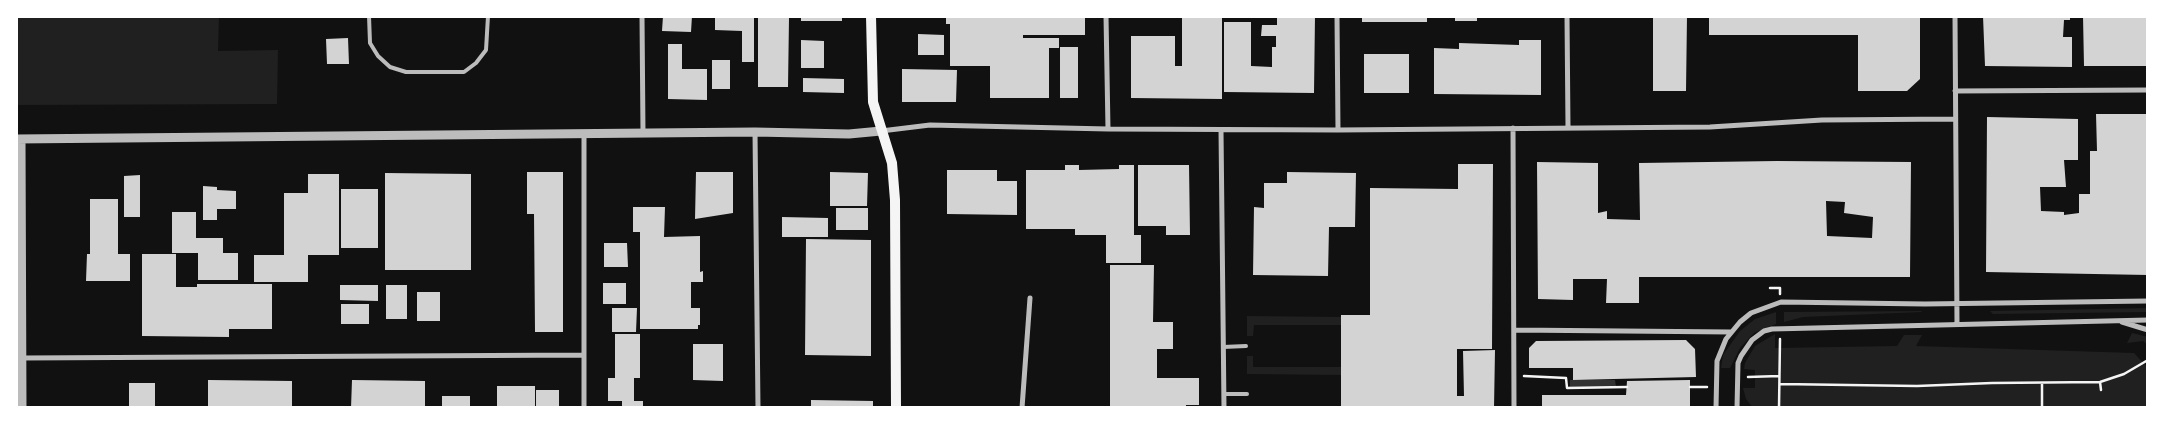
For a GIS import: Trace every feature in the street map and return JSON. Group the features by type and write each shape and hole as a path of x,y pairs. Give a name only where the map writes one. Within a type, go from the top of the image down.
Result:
{"main road":[{"path":"871,16 873,102 892,164 895,200 896,408"}],"street":[{"path":"642,16 643,133"},
{"path":"1106,16 1108,130"},
{"path":"1337,16 1338,130"},
{"path":"1567,16 1568,127"},
{"path":"1955,16 1957,324"},
{"path":"1955,91 2148,90"},
{"path":"22,408 23,358 19,139 755,132 849,134 930,125 1108,130 1710,127 1822,120 1955,119"},
{"path":"1513,128 1514,408"},
{"path":"1221,130 1224,408"},
{"path":"755,132 758,408"},
{"path":"584,134 584,408"},
{"path":"1022,408 1025,403 1030,298"},
{"path":"1716,408 1718,354 1731,332 1751,313 1781,302 1956,304 2148,301"},
{"path":"1737,408 1738,363 1740,356 1747,345 1764,330 1780,328 2148,320"},
{"path":"2118,321 2148,330"},
{"path":"1514,330 1731,332"},
{"path":"23,358 584,355"}],"lane":[{"path":"369,16 370,43 378,56 390,67 406,72 464,72 476,63 486,50 488,16"},
{"path":"1223,347 1246,346"},
{"path":"1224,394 1247,394"}],"path":[{"path":"1770,288 1780,288 1781,302"},
{"path":"1779,408 1780,328"},
{"path":"1780,384 1917,386 2100,382 2124,374 2148,360"},
{"path":"1514,376 1566,378 1568,388 1626,387"},
{"path":"2100,382 2101,390"},
{"path":"2042,383 2042,408"},
{"path":"1690,387 1716,387"}],"shaded area":[{"path":"16,16 219,16 218,51 278,50 277,104 16,105"},
{"path":"2148,308 2148,312 1993,314 1990,311"},
{"path":"1776,312 1776,324 1754,333 1740,348 1730,368 1721,368 1723,355 1740,331 1755,319"},
{"path":"1784,312 1922,312 1803,317 1784,322"},
{"path":"1247,316 1341,317 1341,325 1254,325 1253,336 1247,336"},
{"path":"2132,333 2148,337 2148,345 2143,341 2127,343"},
{"path":"1775,334 1775,348 1897,346 1904,335 1922,335 1916,346 2134,353 2148,368 2148,408 1753,408 1746,399 1743,388 1755,388 1755,370 1744,369 1745,363 1755,346"},
{"path":"1247,356 1253,356 1253,367 1341,367 1341,375 1247,374"},
{"path":"1570,380 1615,380 1616,387 1570,388"}],"building":[{"path":"663,16 692,16 691,32 662,31"},
{"path":"715,16 754,16 754,62 742,62 742,31 715,30"},
{"path":"801,16 842,16 842,21 801,21"},
{"path":"946,16 1085,16 1085,35 1023,35 1023,38 1059,38 1059,48 1049,48 1049,98 990,98 990,66 950,66 950,24 946,24"},
{"path":"1182,16 1222,16 1222,99 1131,98 1131,36 1175,36 1175,66 1182,66"},
{"path":"1277,16 1315,16 1314,93 1224,92 1224,22 1251,22 1251,66 1272,67 1272,47 1276,47 1276,36 1261,36 1262,25 1277,25"},
{"path":"1362,16 1427,16 1427,22 1362,22"},
{"path":"1455,16 1477,16 1477,21 1455,21"},
{"path":"1653,16 1687,16 1686,91 1653,91"},
{"path":"1709,16 1920,16 1920,79 1907,91 1858,91 1858,35 1709,35"},
{"path":"1983,16 2070,16 2070,20 2064,20 2063,37 2072,37 2072,67 1985,66"},
{"path":"2083,16 2148,16 2148,66 2084,66"},
{"path":"758,18 789,18 788,87 758,87"},
{"path":"918,34 944,35 944,55 918,55"},
{"path":"348,38 349,64 327,64 326,39"},
{"path":"801,40 824,41 824,68 801,68"},
{"path":"1519,40 1541,40 1541,95 1434,94 1434,48 1459,49 1459,43 1519,45"},
{"path":"668,44 682,44 682,69 707,69 707,100 668,99"},
{"path":"1060,47 1078,47 1078,98 1060,98"},
{"path":"1364,54 1409,54 1409,93 1364,93"},
{"path":"712,60 730,60 730,89 712,89"},
{"path":"902,69 957,70 956,102 902,102"},
{"path":"803,78 844,79 844,93 803,92"},
{"path":"2096,114 2148,114 2148,275 1986,272 1987,117 2078,119 2078,160 2064,160 2066,187 2040,187 2041,211 2064,212 2064,215 2079,213 2079,194 2090,194 2090,151 2097,151"},
{"path":"1537,162 1598,163 1598,213 1607,211 1607,219 1640,220 1639,163 1911,162 1910,277 1639,277 1639,303 1606,303 1607,279 1573,279 1573,300 1538,299","holes":["1826,201 1845,202 1844,213 1873,217 1872,238 1827,236"]},
{"path":"1458,164 1493,164 1492,349 1457,349 1457,396 1464,396 1463,351 1495,350 1494,408 1341,408 1341,315 1370,315 1370,188 1458,189"},
{"path":"1065,165 1079,165 1079,170 1119,169 1119,165 1134,165 1134,235 1141,235 1141,263 1106,263 1106,235 1075,235 1075,229 1026,229 1026,170 1065,170"},
{"path":"1138,165 1189,165 1190,235 1166,235 1166,226 1138,226"},
{"path":"947,170 997,170 997,181 1017,181 1017,215 947,214"},
{"path":"527,172 563,172 563,332 535,332 534,214 527,214"},
{"path":"696,172 733,172 733,213 695,219"},
{"path":"830,172 868,173 867,206 830,206"},
{"path":"1287,172 1356,173 1355,227 1329,227 1328,276 1253,275 1254,207 1264,208 1264,183 1287,183"},
{"path":"385,173 471,174 471,270 385,270"},
{"path":"308,174 339,174 339,255 308,255 308,282 254,282 254,255 284,255 284,193 308,193"},
{"path":"140,175 140,217 124,217 124,176"},
{"path":"203,186 217,187 217,190 236,191 236,209 217,209 217,220 203,220"},
{"path":"341,189 378,189 378,248 341,248"},
{"path":"90,199 118,199 118,254 130,254 130,281 86,281 87,254 90,254"},
{"path":"633,207 665,207 664,237 700,236 700,272 703,271 703,282 691,282 691,308 700,308 700,325 698,325 698,329 640,329 640,232 633,232"},
{"path":"836,208 868,208 868,230 836,230"},
{"path":"172,212 196,212 196,238 223,238 223,253 238,253 238,280 198,280 198,253 172,253"},
{"path":"782,217 828,218 828,237 782,237"},
{"path":"806,239 871,240 871,356 805,355"},
{"path":"604,243 627,243 628,267 604,267"},
{"path":"142,254 176,254 176,287 197,287 197,284 272,284 272,329 229,329 229,337 142,336"},
{"path":"1110,265 1154,265 1153,322 1173,322 1173,349 1157,349 1157,378 1199,378 1199,405 1186,405 1186,408 1110,408"},
{"path":"603,283 626,283 626,304 603,304"},
{"path":"340,285 378,285 378,301 340,300"},
{"path":"386,285 407,285 407,319 386,319"},
{"path":"417,292 440,292 440,321 417,321"},
{"path":"341,304 369,304 369,324 341,324"},
{"path":"612,308 637,308 636,332 612,332"},
{"path":"615,334 640,334 640,378 634,378 634,401 643,401 643,408 622,408 622,401 608,401 608,378 615,378"},
{"path":"1686,340 1695,349 1696,377 1573,380 1573,368 1529,368 1529,348 1536,341"},
{"path":"693,344 723,344 723,381 693,380"},
{"path":"208,380 292,381 292,408 208,408"},
{"path":"352,380 425,381 425,408 351,408"},
{"path":"1690,380 1690,408 1542,408 1542,395 1626,395 1627,381"},
{"path":"129,383 155,383 155,408 129,408"},
{"path":"497,386 535,386 535,408 497,408"},
{"path":"536,390 559,390 559,408 536,408"},
{"path":"442,396 470,396 470,408 442,408"},
{"path":"811,400 873,401 873,408 811,408"}]}
